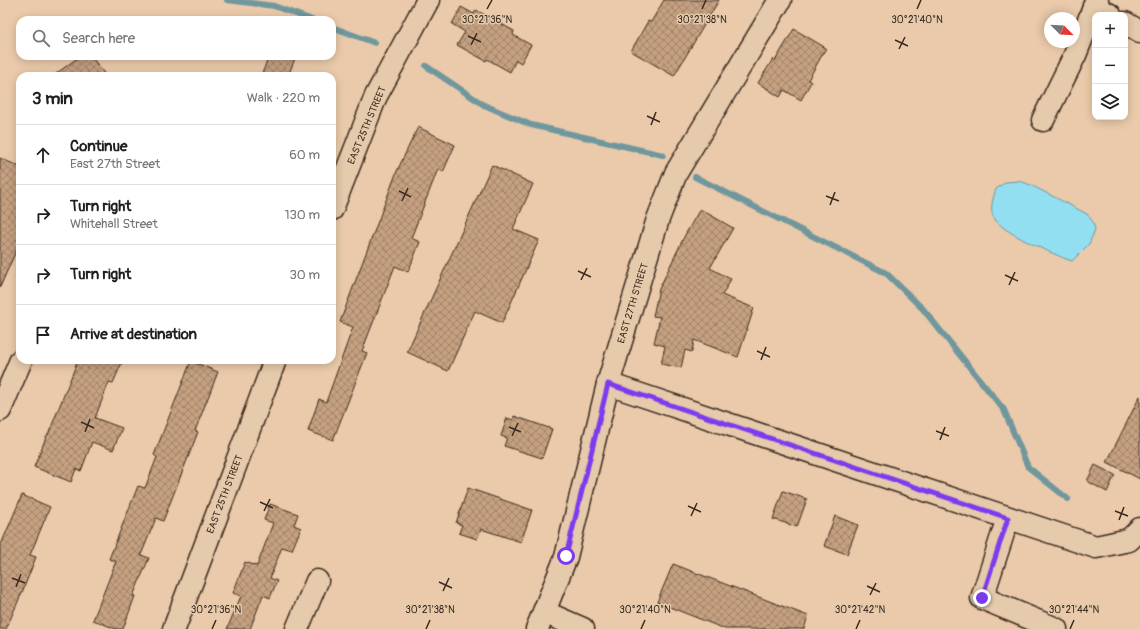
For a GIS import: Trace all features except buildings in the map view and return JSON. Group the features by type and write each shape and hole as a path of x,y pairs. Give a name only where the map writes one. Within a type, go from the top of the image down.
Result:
{"street":[{"name":"EAST 25TH STREET","path":"336,192 376,96 428,0"},
{"name":"EAST 27TH STREET","path":"541,621 566,556 608,384 658,219 676,173 780,0"},
{"path":"1043,120 1100,7"},
{"path":"1128,25 1140,32"},
{"path":"0,410 19,364"},
{"name":"EAST 25TH STREET","path":"174,629 273,364"},
{"path":"608,384 1096,547 1129,540 1140,529"},
{"path":"1008,518 982,598 1056,629"},
{"path":"297,629 317,581"},
{"path":"541,621 583,629"}],"water":[{"path":"1019,181 1031,185 1087,214 1093,222 1095,230 1089,244 1072,261 1016,236 999,224 994,218 992,208 996,189 1006,182"}],"waterway":[{"path":"227,0 274,6 301,16"},
{"path":"336,28 375,43"},
{"path":"426,66 484,105 531,125 663,155"},
{"path":"695,177 886,273 923,309 1004,410 1028,467 1068,499"}],"route":[{"path":"566,556 608,384 1008,518 982,598"}]}
